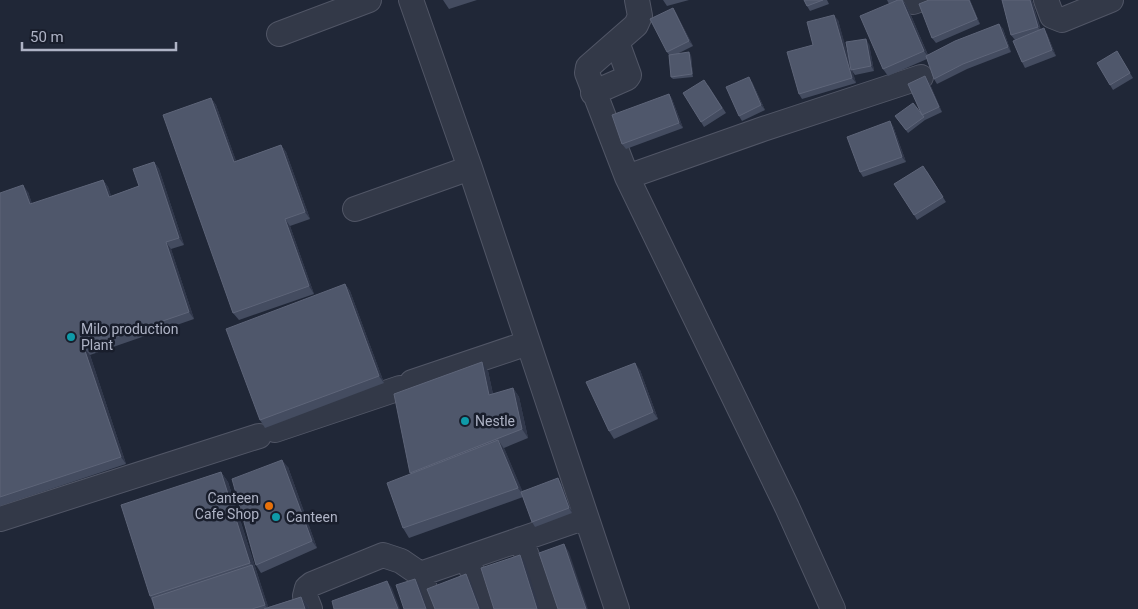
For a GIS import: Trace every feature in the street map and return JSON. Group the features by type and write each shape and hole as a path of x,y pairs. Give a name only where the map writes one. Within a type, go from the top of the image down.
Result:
{"street":[{"path":"278,34 369,0"},
{"path":"411,0 470,168 616,609"},
{"path":"637,0 640,16 636,25 588,66 587,73 593,93 627,177 787,507 833,609"},
{"path":"1046,0 1052,16 1062,20 1110,0"},
{"path":"593,93 627,78 629,71 617,42"},
{"path":"627,177 763,129 921,77"},
{"path":"355,209 470,168"},
{"path":"0,519 267,433 528,343"},
{"path":"420,574 586,517"},
{"path":"521,539 546,609"},
{"path":"310,609 305,596 307,588 312,584 383,555 401,561 420,574 432,609"},
{"path":"467,558 488,609"}],"building":[{"path":"804,0 823,0 807,6"},
{"path":"902,0 924,51 883,69 860,16"},
{"path":"929,0 969,0 977,19 932,38 919,4"},
{"path":"1002,0 1030,0 1038,27 1011,35"},
{"path":"673,8 689,41 667,52 650,19"},
{"path":"834,15 852,78 799,94 787,52 813,45 807,22"},
{"path":"999,24 1008,47 963,64 934,79 926,56 955,41"},
{"path":"1044,28 1052,50 1022,62 1013,41"},
{"path":"866,39 871,66 851,70 846,42"},
{"path":"1117,51 1130,73 1110,85 1097,63"},
{"path":"689,52 692,74 671,77 669,55"},
{"path":"925,76 939,107 922,115 908,84"},
{"path":"749,77 761,105 739,116 726,87"},
{"path":"704,80 722,108 701,122 683,93"},
{"path":"669,94 679,123 622,144 612,115"},
{"path":"211,98 234,162 281,145 305,212 285,219 309,286 233,313 163,115"},
{"path":"913,103 924,117 906,130 895,116"},
{"path":"890,121 902,157 860,172 847,137"},
{"name":"Milo production Plant","path":"154,162 179,238 166,242 189,312 84,348 121,457 0,497 0,193 23,185 30,204 103,180 109,197 139,186 133,169"},
{"path":"923,166 943,197 914,215 894,184"},
{"path":"345,284 379,376 260,420 226,329"},
{"name":"Nestle","path":"482,362 489,395 513,388 522,429 410,473 394,394"},
{"path":"635,363 653,412 609,431 586,382"},
{"path":"498,440 518,488 403,528 387,483"},
{"name":"Canteen","path":"282,460 312,541 256,565 232,479"},
{"path":"221,472 250,563 150,596 121,505"},
{"path":"558,478 569,508 532,522 521,492"},
{"path":"564,544 586,609 558,609 539,553"},
{"path":"520,555 537,609 494,609 481,568"},
{"path":"252,565 265,605 252,609 155,609 152,598"},
{"path":"466,574 479,609 435,609 427,589"},
{"path":"415,579 426,609 404,609 396,585"},
{"path":"387,581 398,609 334,609 332,601"},
{"path":"301,597 305,609 264,609"}],"place":[{"name":"Milo production Plant","path":"71,337"},
{"name":"Nestle","path":"465,421"},
{"name":"Canteen Cafe Shop","path":"269,506"},
{"name":"Canteen","path":"276,517"}]}
